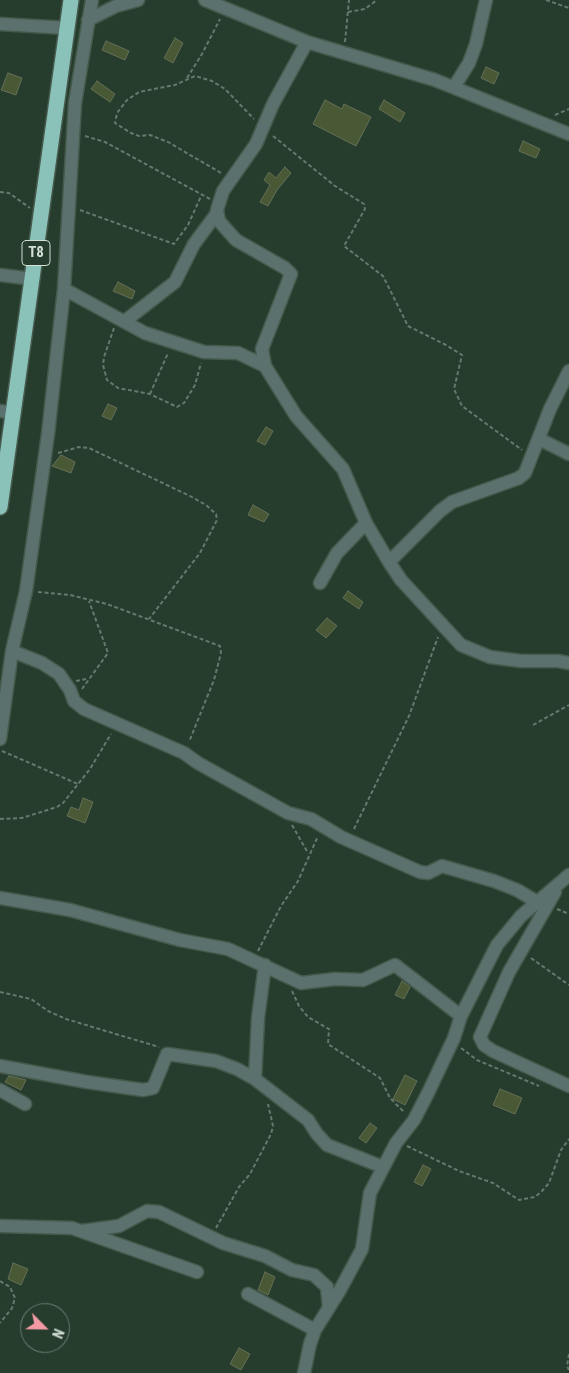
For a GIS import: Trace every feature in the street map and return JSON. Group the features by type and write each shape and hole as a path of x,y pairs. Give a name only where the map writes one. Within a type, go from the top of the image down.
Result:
{"highway":[{"name":"T8","path":"0,507 7,412 32,279 71,0"}],"street":[{"path":"0,739 12,651 26,591 45,456 64,290 75,103 92,0"},
{"path":"88,20 116,6 138,0"},
{"path":"205,0 307,42 454,87 569,134"},
{"path":"454,87 469,63 476,44 486,0"},
{"path":"0,24 66,28"},
{"path":"124,321 175,282 194,244 217,208 230,179 256,144 273,104 307,42"},
{"path":"217,208 218,221 236,240 285,268 290,274 262,348 265,366 296,416 343,469 366,522 388,562 401,580 461,645 490,657 521,661 558,660 569,663"},
{"path":"0,276 32,279"},
{"path":"64,290 145,333 204,352 238,353 265,366"},
{"path":"388,562 440,510 466,497 519,478 526,473 550,409 569,371"},
{"path":"539,439 569,454"},
{"path":"320,583 337,553 366,522"},
{"path":"12,651 42,663 59,674 70,690 74,702 84,709 184,753 198,763 288,813 321,824 350,841 420,872 428,873 442,866 494,881 517,890 537,902"},
{"path":"304,1373 310,1344 316,1330 362,1249 368,1198 396,1143 414,1120 454,1038 461,1016 497,945 521,916 565,878"},
{"path":"565,878 522,945 484,1025 480,1038 482,1042 508,1059 569,1086"},
{"path":"0,898 70,910 180,940 228,948 288,978 307,984 334,979 360,981 395,964 461,1016"},
{"path":"260,1083 258,1018 265,965"},
{"path":"0,1066 87,1082 150,1090 153,1088 166,1055 216,1061 237,1069 260,1083 308,1120 317,1134 327,1144 383,1167"},
{"path":"0,1090 25,1104"},
{"path":"82,1231 119,1226 151,1211 159,1212 212,1238 265,1256 292,1270 316,1276 327,1287 329,1308"},
{"path":"0,1226 67,1228 82,1231 198,1272"},
{"path":"248,1294 316,1330"}],"path":[{"path":"344,54 349,0"},
{"path":"348,12 365,9 377,0"},
{"path":"546,0 569,8"},
{"path":"559,0 562,4"},
{"path":"187,78 209,42 224,8"},
{"path":"230,179 168,142 150,135 139,136 115,123 117,113 132,95 175,85 187,78 200,76 218,84 263,128 335,186 364,204 365,209 344,246 383,276 408,326 462,355 454,389 465,410 533,457"},
{"path":"73,133 104,142 128,156 144,162 167,178 202,194 217,208"},
{"path":"0,192 6,192 14,196 41,216"},
{"path":"69,205 95,217 141,231 174,244 188,225 194,207 202,194"},
{"path":"124,321 111,332 104,356 104,374 118,388 150,394 178,407 184,403 197,379 204,352"},
{"path":"150,394 171,342"},
{"path":"45,456 80,447 89,448 190,496 206,505 216,514 217,520 200,553 149,619"},
{"path":"26,591 53,593 89,600 149,619 193,635 221,648 214,680 184,753"},
{"path":"74,702 85,683 108,655 89,600"},
{"path":"350,841 359,818 409,716 442,626"},
{"path":"533,725 569,705"},
{"path":"0,819 22,818 56,807 78,784 118,725"},
{"path":"0,750 78,784"},
{"path":"288,813 302,846 309,854"},
{"path":"253,959 281,906 298,881 321,824"},
{"path":"522,945 532,960 561,977 569,985"},
{"path":"288,978 299,1006 308,1017 330,1031 328,1044 380,1078 390,1098 414,1120"},
{"path":"0,992 26,996 66,1019 154,1045 174,1055"},
{"path":"454,1038 462,1049 477,1060 543,1088"},
{"path":"212,1238 221,1217 250,1174 273,1129 260,1083"},
{"path":"396,1143 405,1145 459,1171 493,1184 519,1200 535,1197 549,1183 561,1150 569,1139"},
{"path":"0,1281 10,1287 16,1298 12,1308 0,1323"},
{"path":"569,1354 567,1366 569,1370"}],"building":[{"path":"175,38 183,43 173,63 164,58"},
{"path":"106,41 129,51 125,60 102,50"},
{"path":"486,67 499,73 494,84 481,78"},
{"path":"8,73 22,78 16,95 1,90"},
{"path":"97,81 115,94 110,102 91,89"},
{"path":"325,100 342,109 344,104 371,117 356,146 313,124"},
{"path":"384,100 405,113 400,122 379,109"},
{"path":"523,141 540,149 536,158 519,151"},
{"path":"285,167 291,173 277,190 268,206 260,202 270,185 264,180 269,172 276,178"},
{"path":"118,282 135,291 132,299 113,291"},
{"path":"108,404 117,408 111,420 102,416"},
{"path":"266,427 273,431 265,445 257,441"},
{"path":"61,455 75,462 71,473 52,466"},
{"path":"253,505 269,514 264,522 248,515"},
{"path":"348,591 363,602 359,609 343,598"},
{"path":"327,618 337,626 326,638 316,630"},
{"path":"83,798 93,802 85,823 67,816 71,807 79,810"},
{"path":"402,981 410,987 404,999 395,995"},
{"path":"405,1075 417,1081 405,1105 393,1099"},
{"path":"9,1076 26,1080 21,1090 5,1082"},
{"path":"500,1089 522,1098 515,1114 493,1105"},
{"path":"370,1123 377,1128 366,1143 359,1138"},
{"path":"423,1165 431,1169 422,1186 414,1182"},
{"path":"13,1263 28,1269 21,1285 8,1279"},
{"path":"265,1272 275,1277 268,1295 258,1290"},
{"path":"239,1348 250,1354 241,1370 230,1364"}]}
